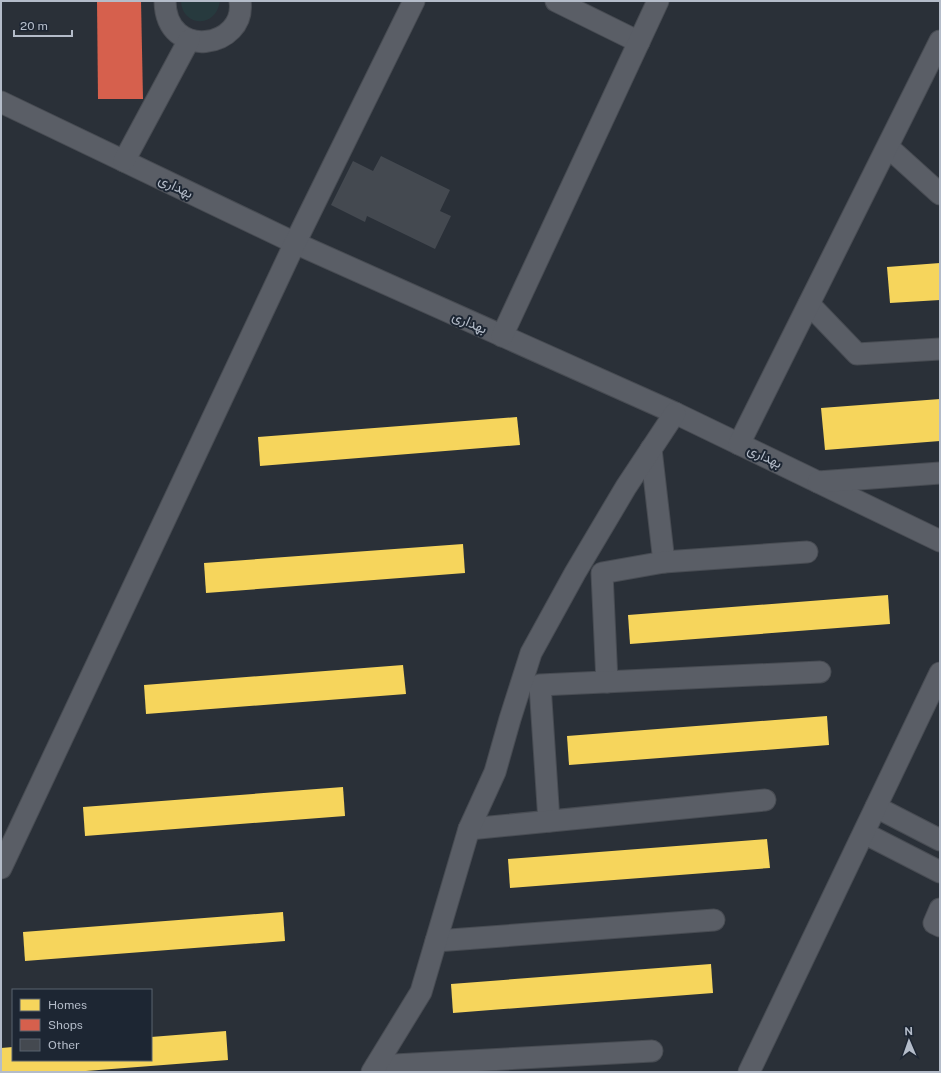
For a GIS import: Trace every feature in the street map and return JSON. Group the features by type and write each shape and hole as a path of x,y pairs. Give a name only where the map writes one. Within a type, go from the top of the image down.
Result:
{"street":[{"path":"165,1 165,12 170,24 178,34 189,40 201,43 213,41 224,36 232,28 238,17 240,1"},
{"path":"1,868 295,243 414,1"},
{"path":"556,1 638,42"},
{"path":"502,336 658,1"},
{"path":"124,161 189,40"},
{"path":"740,444 940,41"},
{"name":"بهداری","path":"1,102 295,243 675,413 940,541"},
{"path":"888,146 940,194"},
{"path":"809,304 857,354 940,349"},
{"path":"374,1069 421,992 469,829 495,772 531,653 575,573 626,487 675,413"},
{"path":"651,449 664,562"},
{"path":"818,482 940,473"},
{"path":"608,682 602,573 664,562 807,552"},
{"path":"549,821 540,685 820,672"},
{"path":"749,1072 940,673"},
{"path":"469,829 765,800"},
{"path":"876,807 940,840"},
{"path":"864,833 940,872"},
{"path":"940,909 934,924 940,926"},
{"path":"436,941 714,920"},
{"path":"374,1069 652,1051"}],"green space":[{"path":"181,1 220,1 217,10 212,16 206,20 199,21 193,20 187,16 183,10"}],"building: Homes":[{"path":"940,263 940,300 890,303 887,267"},
{"path":"940,399 940,441 825,450 821,408"},
{"path":"517,417 520,445 260,466 258,437"},
{"path":"463,544 465,573 206,593 204,563"},
{"path":"888,595 890,624 630,644 628,615"},
{"path":"403,665 406,694 146,714 144,685"},
{"path":"827,716 829,745 569,765 567,736"},
{"path":"343,787 345,816 85,836 83,807"},
{"path":"767,839 770,868 510,888 508,859"},
{"path":"283,912 285,941 25,961 23,932"},
{"path":"711,964 713,993 453,1013 451,984"},
{"path":"226,1031 228,1060 73,1072 1,1072 1,1048 12,1047 12,1061 152,1061 152,1037"}],"building: Shops":[{"path":"97,1 141,1 143,99 98,99"}],"building: Other":[{"path":"381,156 450,190 440,211 451,216 435,249 367,216 365,222 331,205 353,161 373,171"}]}
